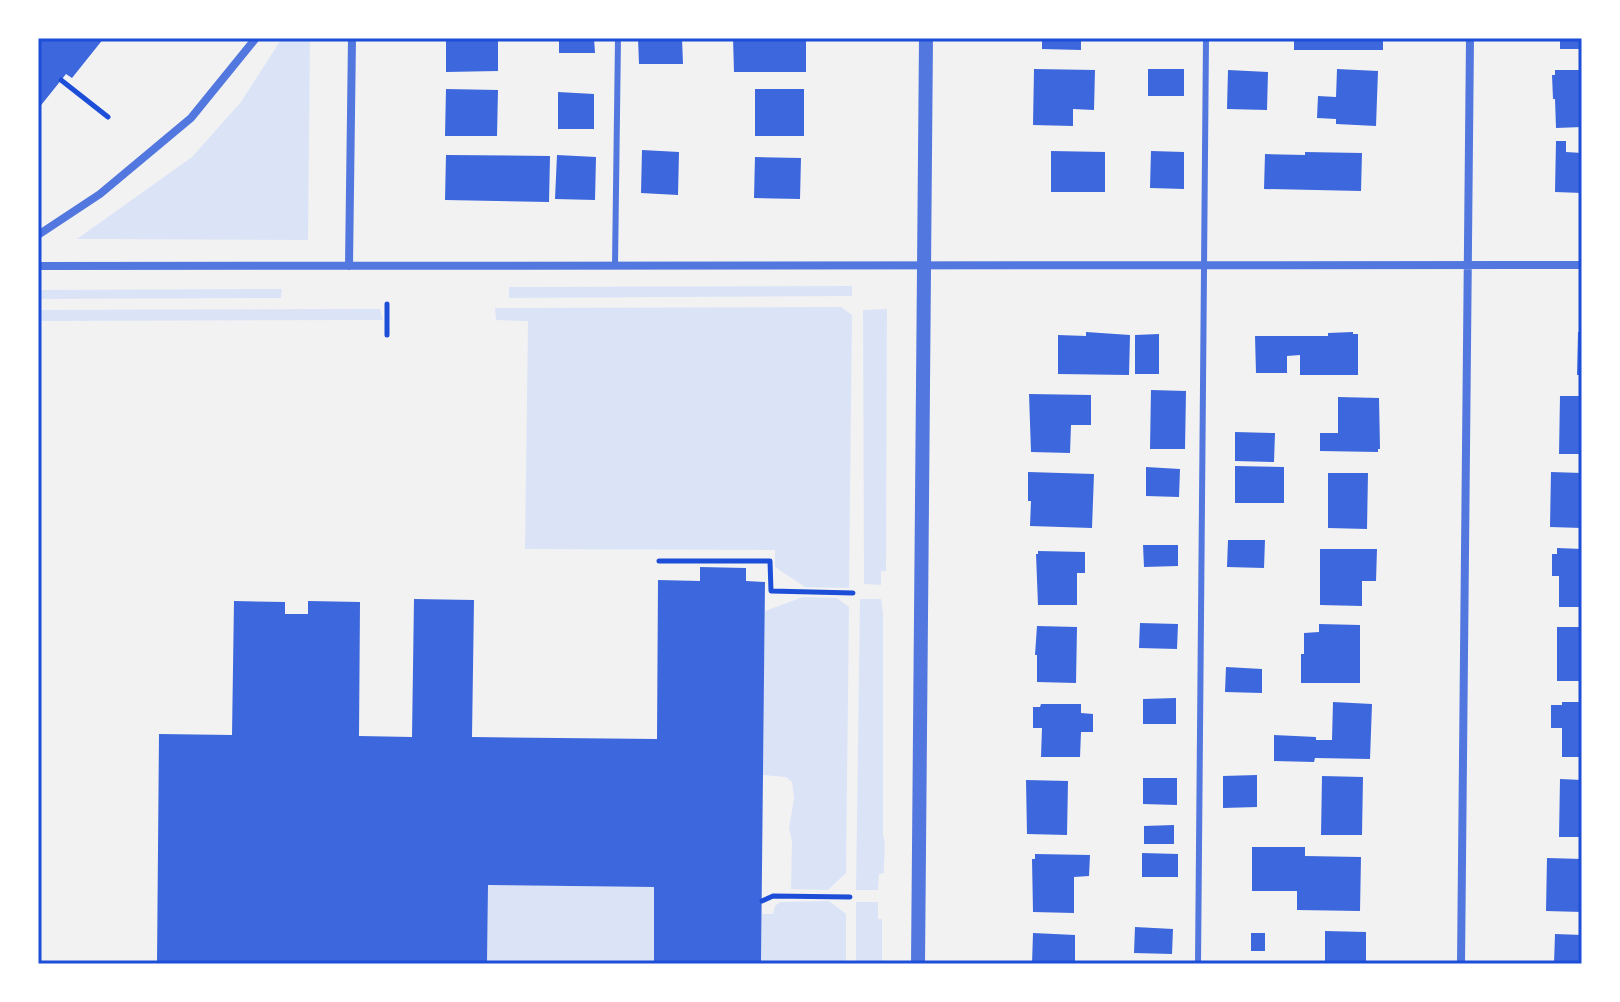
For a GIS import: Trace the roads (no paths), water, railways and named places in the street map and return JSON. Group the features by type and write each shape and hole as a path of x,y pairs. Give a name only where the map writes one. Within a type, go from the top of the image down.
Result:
{"street":[{"path":"38,235 100,194 191,118 256,38"},
{"path":"349,266 352,38"},
{"path":"918,964 926,38"},
{"path":"1461,964 1470,38"},
{"path":"38,266 1582,265"}],"lane":[{"path":"615,267 618,38"},
{"path":"1198,964 1206,38"}]}
